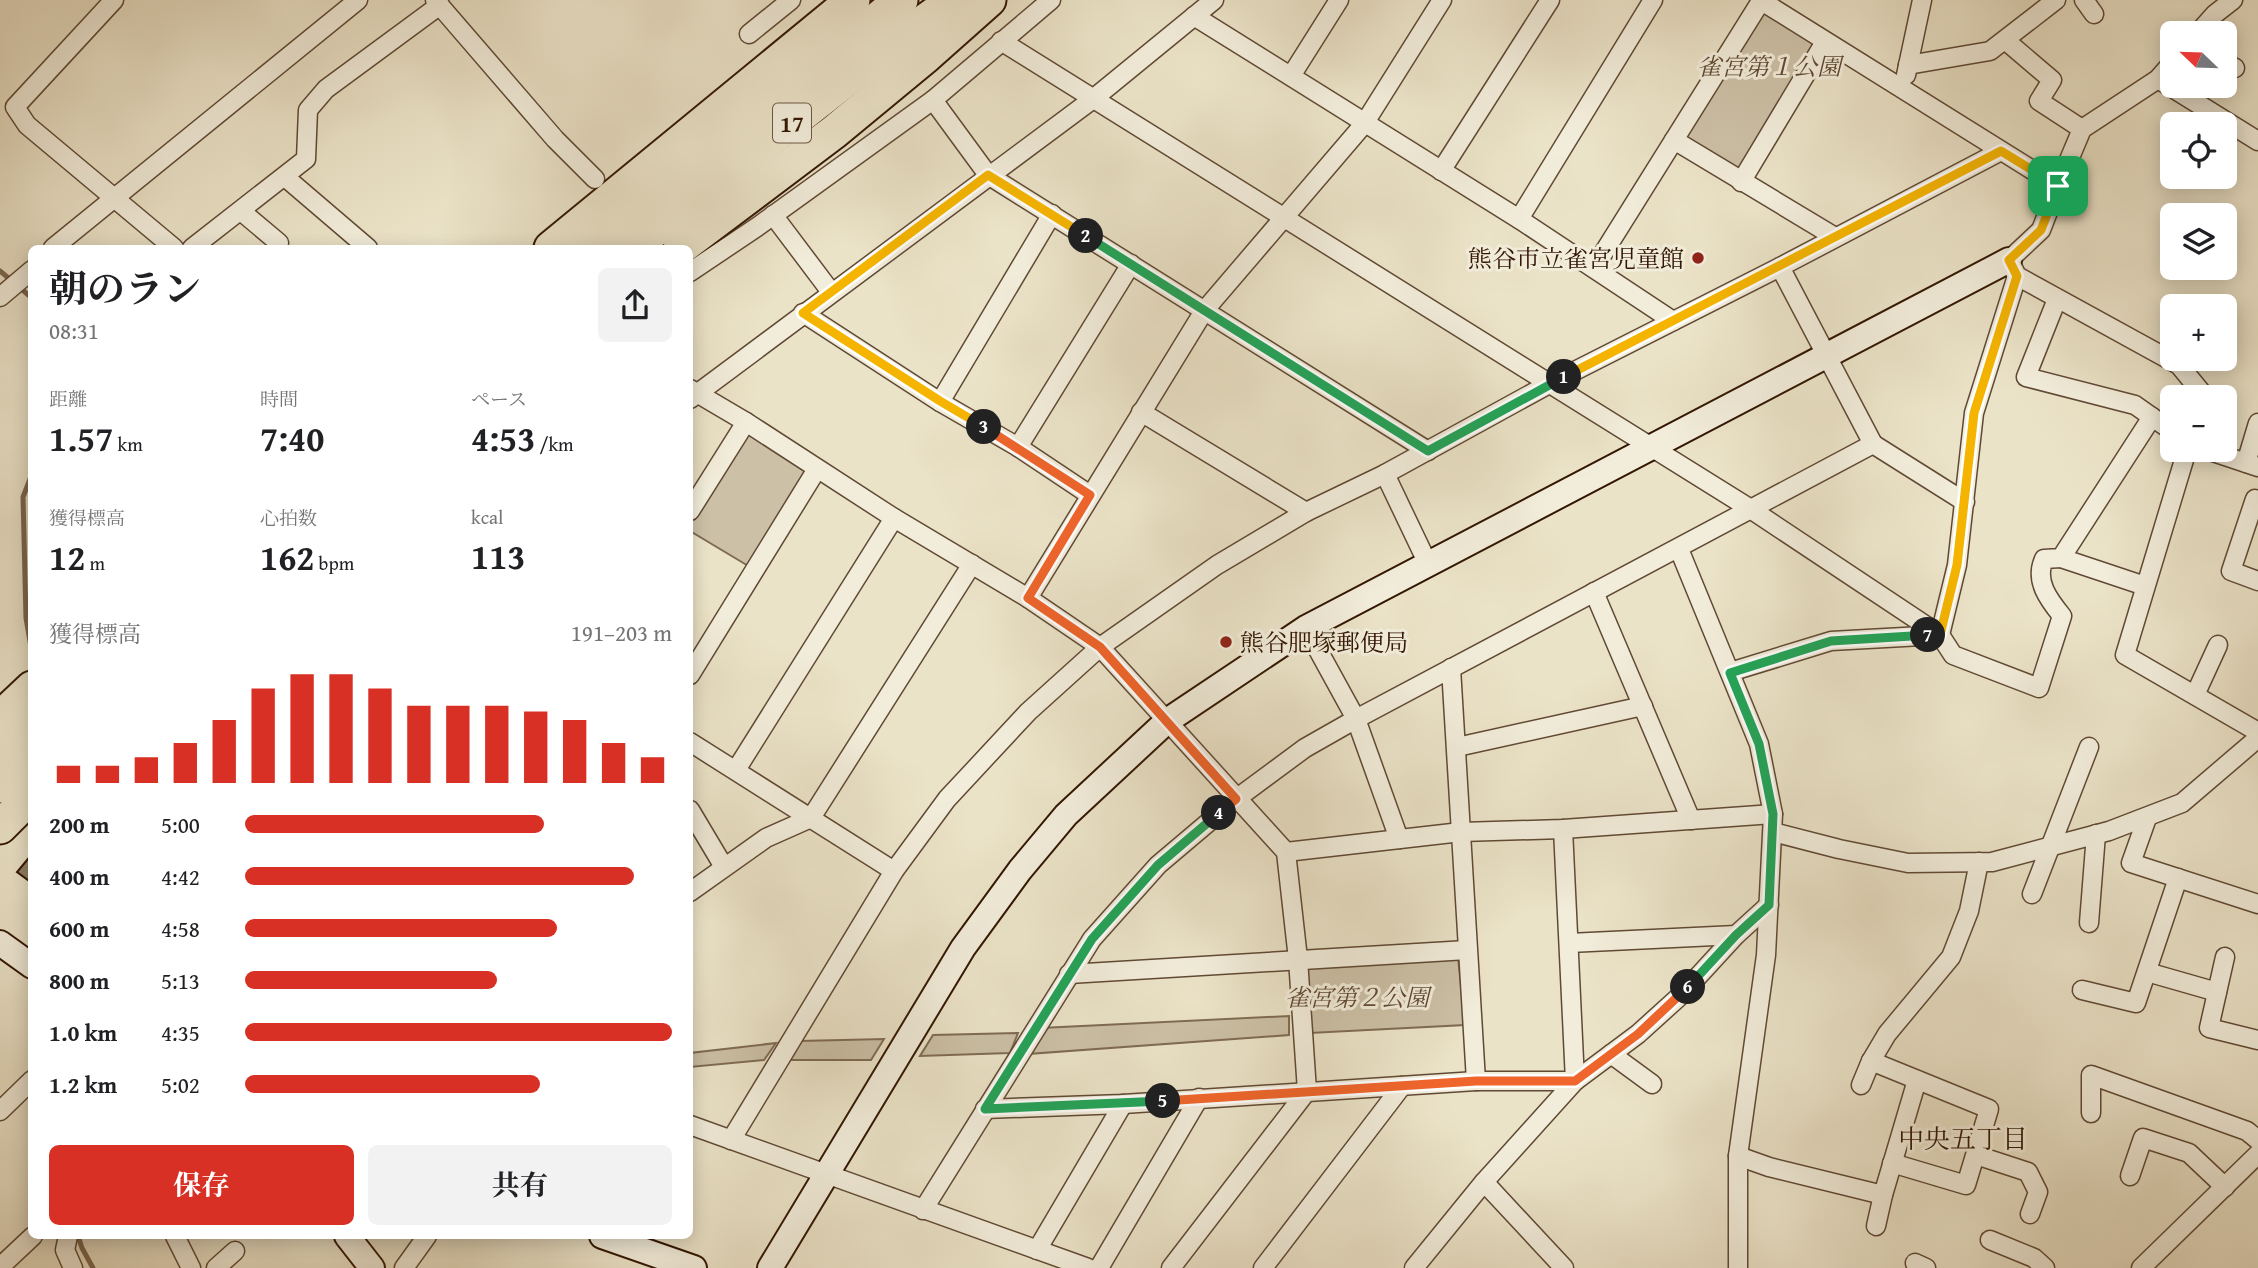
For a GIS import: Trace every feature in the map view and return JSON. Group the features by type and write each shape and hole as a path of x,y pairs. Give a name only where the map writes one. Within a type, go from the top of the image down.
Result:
{"highway":[{"name":"17","path":"555,245 853,0"},
{"name":"17","path":"598,245 901,0"},
{"name":"17","path":"636,245 875,57 954,0"},
{"name":"17","path":"684,245 834,132 989,0"},
{"path":"0,718 28,702"},
{"path":"0,751 28,704"},
{"path":"0,786 28,759"},
{"path":"0,827 28,799"}],"street":[{"path":"114,0 15,107 27,125 170,245"},
{"path":"58,245 358,0"},
{"path":"748,34 791,0"},
{"path":"693,270 933,100 1051,0"},
{"path":"693,393 1093,99 1214,0"},
{"path":"1292,76 1339,0"},
{"path":"1028,598 1205,311 1364,124 1442,0"},
{"path":"1441,171 1550,0"},
{"path":"1519,219 1653,0"},
{"path":"1594,268 1760,0 2058,186"},
{"path":"1904,89 1922,0"},
{"path":"1908,65 1990,51 2056,0"},
{"path":"2209,21 2233,0"},
{"path":"196,245 306,159 308,110 326,89 438,2 555,139 595,179"},
{"path":"1194,16 1519,219 1673,321"},
{"path":"2005,40 2052,80 2039,102 2082,129"},
{"path":"1001,41 1285,216 1749,509 1940,635 1953,655 2039,688 2062,616 2045,595 2040,568 2044,559 2061,558 2145,586"},
{"path":"1741,182 1825,42"},
{"path":"1940,635 1957,565 1974,413 2013,268 2041,230 2082,129 2160,77"},
{"path":"2158,79 2258,141"},
{"path":"933,100 988,175 1428,451"},
{"path":"1674,140 1835,237"},
{"path":"731,1140 894,871 947,799 1028,712 1100,647 1217,565 1306,512 1385,474 1549,384 2001,151"},
{"path":"285,177 364,245"},
{"path":"241,211 279,243"},
{"path":"940,401 1052,214"},
{"path":"773,215 831,292"},
{"path":"1018,447 1131,264"},
{"path":"1780,267 1873,444 1965,502"},
{"path":"2013,268 2057,299 2179,365 2195,385"},
{"path":"770,1268 962,948 1020,870 1066,815 1167,721 1306,628 1828,356 2013,268"},
{"path":"2,294 27,278"},
{"path":"2057,299 2026,377 2135,405 2160,422"},
{"path":"803,313 1090,495"},
{"path":"693,395 746,422 894,518 1028,598 1100,647 1286,852 1298,959 1307,1091 1171,1268"},
{"path":"1141,412 1306,512"},
{"path":"2061,558 2152,416"},
{"path":"693,506 746,422"},
{"path":"2252,465 2258,423"},
{"path":"923,1210 1092,939 1158,865 1236,799 1305,748 1356,719 1873,444"},
{"path":"2183,462 2125,655 2258,732"},
{"path":"693,670 817,469"},
{"path":"1385,474 1427,564"},
{"path":"2258,500 2255,499 2231,570 2258,581"},
{"path":"736,770 894,518"},
{"path":"1679,549 1759,744 1773,823 1766,955 1738,1156 1738,1268"},
{"path":"693,890 766,838 811,818 972,564"},
{"path":"1594,592 1691,820"},
{"path":"1306,628 1356,719 1399,839"},
{"path":"1730,673 1831,641 1940,635"},
{"path":"2195,695 2218,646"},
{"path":"1451,668 1476,1081"},
{"path":"1457,747 1643,706"},
{"path":"1286,852 1461,832 1563,829 1691,820 1773,823 1839,849 1908,863 1992,862 2096,834 2147,818 2182,803 2258,738"},
{"path":"693,745 894,871"},
{"path":"2032,894 2090,747"},
{"path":"693,815 724,867"},
{"path":"2147,818 2131,863 2258,904"},
{"path":"1563,829 1575,1081"},
{"path":"2089,923 2096,834"},
{"path":"1861,1085 1887,1034 1951,957 1969,911 1979,862"},
{"path":"2082,989 2136,1003 2178,878"},
{"path":"1414,1268 1484,1182 1575,1081 1638,1034 1680,996 1736,935 1769,905"},
{"path":"1569,943 1736,935"},
{"path":"0,943 28,963"},
{"path":"1069,974 1468,950"},
{"path":"2225,957 2209,1028 2258,1040"},
{"path":"2147,972 2217,992"},
{"path":"1611,1054 1653,1084"},
{"path":"1871,1061 1989,1109 1966,1185 1892,1163"},
{"path":"2091,1113 2091,1075 2247,1131 2258,1140"},
{"path":"1876,1226 1917,1080"},
{"path":"985,1109 1123,1104 1476,1081 1575,1081"},
{"path":"0,1111 28,1084"},
{"path":"1263,1268 1402,1086"},
{"path":"1099,1268 1199,1098"},
{"path":"1037,1250 1123,1104"},
{"path":"693,1126 1088,1268"},
{"path":"2130,1175 2143,1138 2189,1153 2225,1187"},
{"path":"2141,1268 2258,1154"},
{"path":"1976,1155 2028,1172 2038,1192 2030,1214"},
{"path":"1738,1156 1769,1167 1883,1195"},
{"path":"1484,1182 1564,1268"},
{"path":"0,1267 30,1239"},
{"path":"67,1239 65,1250 74,1268"},
{"path":"176,1239 191,1268"},
{"path":"349,1239 372,1268"},
{"path":"404,1268 425,1239"},
{"path":"611,1239 694,1268"},
{"path":"1990,1240 2034,1258 2045,1268"},
{"path":"216,1268 235,1251"}],"green space":[{"name":"雀宮第１公園","path":"1762,12 1822,48 1740,172 1684,137"},
{"path":"742,427 809,471 750,567 693,533 693,506"},
{"name":"雀宮第２公園","path":"1458,957 1465,1025 1310,1033 1307,965"},
{"path":"1289,1016 1289,1035 1027,1054 1041,1028"},
{"path":"1018,1033 1010,1053 920,1056 933,1035"},
{"path":"884,1039 871,1060 790,1060 799,1041"},
{"path":"776,1043 764,1060 693,1067 693,1053"}],"building":[{"path":"28,859 28,880 17,872"}],"waterway":[{"path":"0,271 28,295"},
{"path":"28,484 23,497 28,630"},
{"path":"79,1239 93,1268"}],"place":[{"name":"熊谷市立雀宮児童館","path":"1698,258"},
{"name":"熊谷肥塚郵便局","path":"1226,642"}],"district":[{"name":"中央五丁目","path":"1963,1138"}],"route":[{"path":"2001,151 2058,186 2041,230 2009,260 2017,276 1974,413 1957,565 1940,635 1831,641 1730,673 1759,744 1773,814 1769,905 1736,935 1680,996 1638,1034 1575,1081 1476,1081 1123,1104 985,1109 1092,939 1158,865 1236,799 1100,647 1028,598 1090,495 803,313 988,175 1428,451 1549,384 2001,151"}]}
